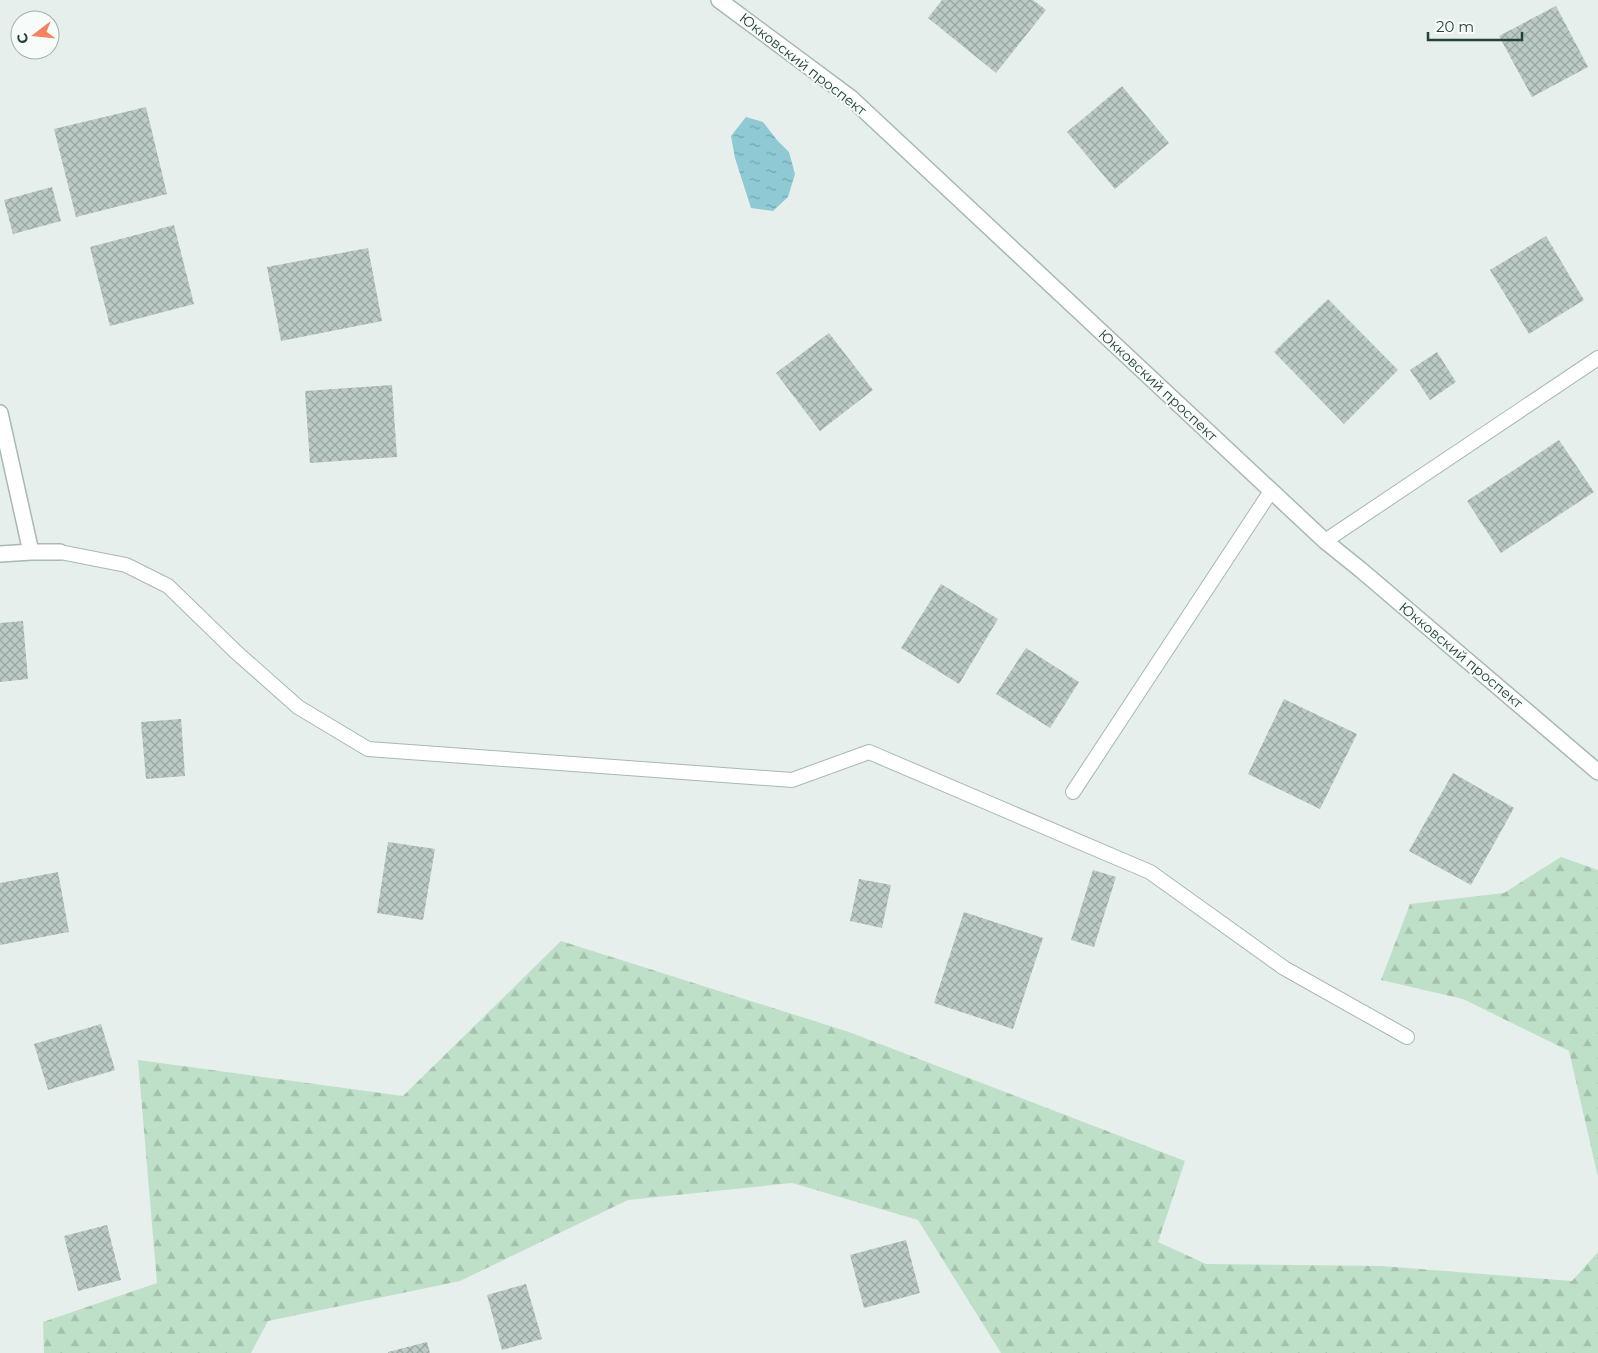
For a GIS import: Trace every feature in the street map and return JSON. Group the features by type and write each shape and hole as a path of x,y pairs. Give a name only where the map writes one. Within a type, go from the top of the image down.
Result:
{"street":[{"name":"Юкковский проспект","path":"719,0 851,98 1325,541 1598,772"},
{"path":"0,413 31,552"},
{"path":"0,554 60,552"}],"lane":[{"path":"1325,541 1598,358"},
{"path":"1073,792 1271,491"},
{"path":"60,552 126,565 168,586 236,652 298,707 368,749 792,780 869,752 1150,872 1284,968 1407,1036"}],"green space":[{"path":"1561,857 1598,870 1598,1177 1569,1051 1463,999 1381,980 1410,904 1504,893"},
{"path":"561,941 849,1032 1185,1161 1158,1242 1206,1264 1381,1266 1572,1281 1598,1252 1598,1353 1001,1353 918,1220 792,1183 628,1200 460,1281 268,1321 251,1353 44,1353 43,1322 157,1283 138,1060 403,1096"}],"water":[{"path":"746,117 763,122 789,152 795,174 788,197 773,211 751,208 735,158 731,136"}],"building":[{"path":"942,0 1033,0 1046,10 996,73 928,18"},
{"path":"1556,6 1588,67 1532,97 1499,36"},
{"path":"1122,86 1169,143 1115,189 1067,132"},
{"path":"146,107 167,194 76,217 54,129"},
{"path":"52,187 61,221 13,234 4,200"},
{"path":"174,225 194,304 110,326 90,247"},
{"path":"1546,236 1584,300 1529,334 1490,270"},
{"path":"368,248 382,321 281,341 267,267"},
{"path":"1328,299 1398,370 1344,424 1274,352"},
{"path":"829,333 873,390 820,431 776,373"},
{"path":"1437,352 1456,382 1430,400 1410,370"},
{"path":"392,385 397,457 310,463 305,391"},
{"path":"1559,440 1594,492 1501,553 1467,501"},
{"path":"941,584 998,619 959,684 901,648"},
{"path":"23,621 28,679 0,682 0,623"},
{"path":"1026,648 1079,682 1050,728 996,694"},
{"path":"1284,699 1357,734 1320,809 1248,774"},
{"path":"181,719 185,776 146,779 141,722"},
{"path":"1453,773 1514,808 1471,885 1409,851"},
{"path":"388,842 435,849 423,920 377,913"},
{"path":"1093,870 1116,877 1094,947 1071,940"},
{"path":"58,872 69,932 0,945 0,883"},
{"path":"859,879 891,885 882,928 850,921"},
{"path":"964,912 1043,938 1013,1029 934,1003"},
{"path":"101,1024 115,1070 48,1090 34,1044"},
{"path":"107,1225 121,1280 78,1291 64,1236"},
{"path":"906,1240 920,1293 864,1308 850,1255"},
{"path":"526,1284 542,1339 502,1350 487,1295"},
{"path":"427,1342 430,1353 388,1353 388,1352"}]}
